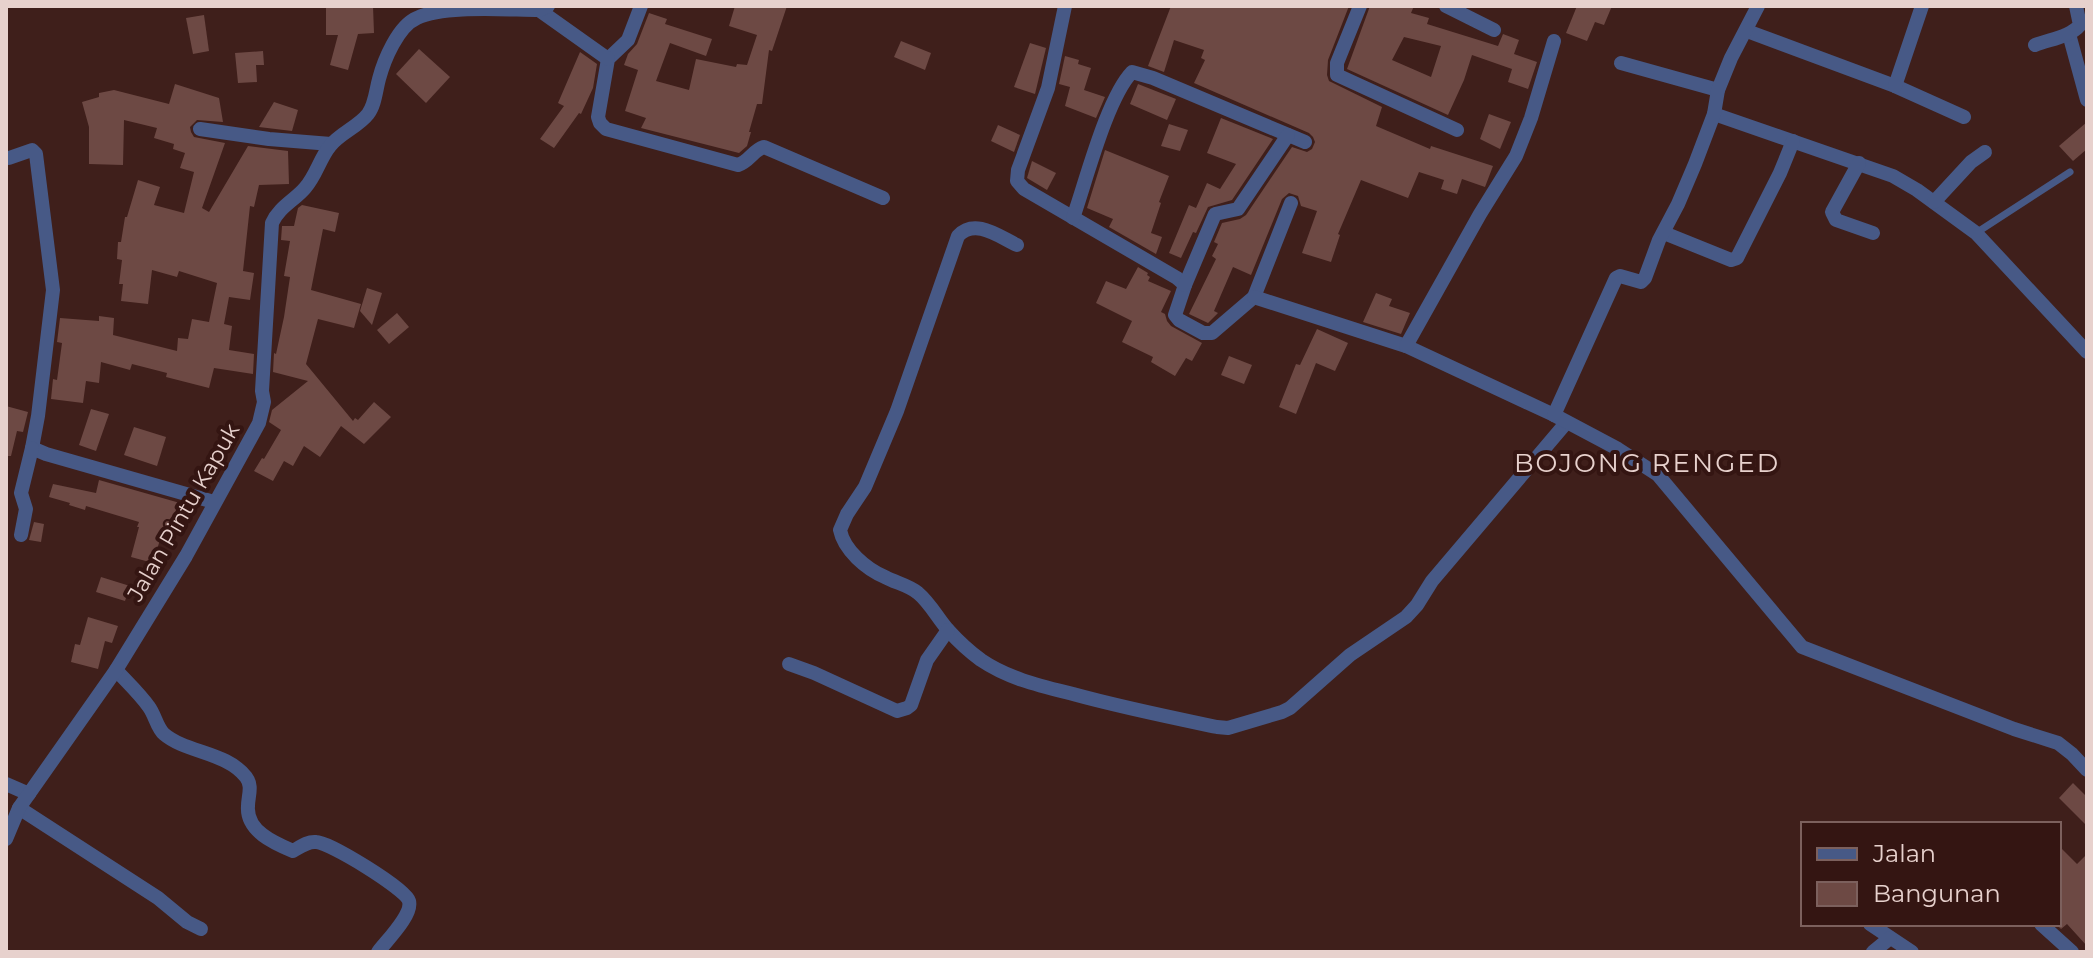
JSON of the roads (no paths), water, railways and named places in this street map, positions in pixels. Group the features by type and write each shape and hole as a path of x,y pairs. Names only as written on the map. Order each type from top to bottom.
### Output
{"street":[{"path":"641,6 628,40 608,59 598,117 606,129 738,165 746,163 756,150 764,147 883,198"},
{"path":"1065,6 1048,88 1018,170 1017,181 1024,189 1185,285"},
{"path":"1360,6 1340,54 1337,75 1457,130"},
{"path":"1446,6 1494,30"},
{"path":"1017,245 977,227 965,228 958,236 897,411 865,487 840,530 843,540 872,569 918,594 948,630 982,660 1009,676 1101,702 1217,727 1228,728 1282,712 1350,655 1406,617 1560,419 1616,278 1619,275 1638,281 1644,279 1695,164 1731,58 1758,6"},
{"path":"1895,86 1922,6"},
{"path":"2035,45 2069,34 2080,25 2076,6"},
{"path":"543,8 608,59"},
{"name":"Jalan Pintu Kapuk","path":"6,839 19,808 116,670 186,556 259,423 264,402 262,391 272,223 277,214 309,184 331,144 369,114 382,66 405,26 416,18 466,9 543,8"},
{"path":"1747,31 1895,86 1964,117"},
{"path":"2069,34 2087,100"},
{"path":"1406,346 1516,156 1554,41"},
{"path":"1621,63 1718,90"},
{"path":"1073,218 1109,112 1132,72 1305,142"},
{"path":"1714,114 1893,176 1934,202 1976,233 2087,352"},
{"path":"200,129 331,144"},
{"path":"1288,135 1238,209 1215,214 1185,285 1175,315 1179,320 1203,333 1212,333 1254,297 1291,203"},
{"path":"1664,233 1731,260 1737,258 1793,141"},
{"path":"9,158 32,150 36,154 53,290 38,416 21,493 26,509 21,535"},
{"path":"1934,202 1971,162 1985,152"},
{"path":"1859,163 1832,212 1836,220 1873,233"},
{"path":"1254,297 1406,346 1618,449 1658,475 1802,647 2058,743 2087,770"},
{"path":"32,448 214,502"},
{"path":"789,664 897,711 903,710 911,705 927,660 948,630"},
{"path":"116,670 150,708 162,733 239,768 249,781 249,819 259,832 293,851 317,841 331,847 399,888 409,898 408,913 378,952"},
{"path":"6,784 29,794"},
{"path":"19,808 201,929"},
{"path":"1873,926 1912,952"},
{"path":"2043,926 2072,952"},
{"path":"1873,952 1890,938"}],"lane":[{"path":"1976,233 2070,172"}],"district":[{"name":"BOJONG RENGED","path":"1647,463"}]}
